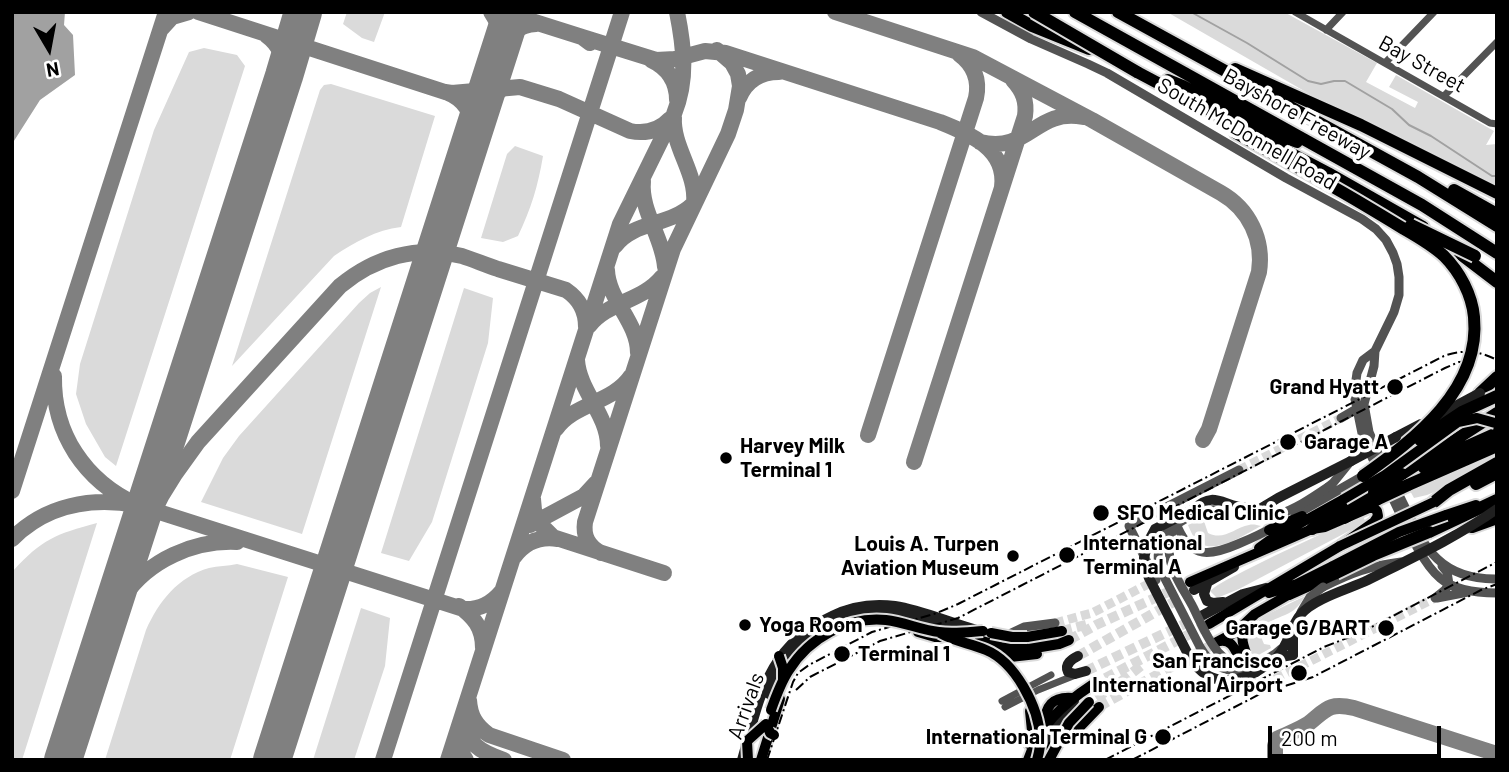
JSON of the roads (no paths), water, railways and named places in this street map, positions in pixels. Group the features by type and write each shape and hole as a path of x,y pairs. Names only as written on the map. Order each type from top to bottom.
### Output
{"highway":[{"path":"1007,12 1032,26 1183,86 1281,136 1336,158"},
{"path":"1034,12 1257,146 1335,188 1475,256 1497,272"},
{"name":"Bayshore Freeway","path":"1075,12 1444,218 1497,253"},
{"name":"Bayshore Freeway","path":"1118,12 1442,191 1497,226"},
{"path":"1173,43 1361,125 1497,193"},
{"path":"1137,72 1328,173 1414,222 1497,282"},
{"path":"1372,152 1445,185 1497,214"},
{"path":"1335,188 1426,243 1444,257 1465,286 1474,320 1470,362 1449,399 1409,442 1363,476"},
{"path":"1480,393 1497,377"},
{"path":"1480,393 1497,386"},
{"path":"1363,476 1462,412 1497,396"},
{"path":"1312,529 1376,496 1496,423"},
{"path":"1405,479 1496,423"},
{"path":"1405,479 1442,469 1497,446"},
{"path":"1434,502 1449,490 1497,463"},
{"path":"1434,502 1497,473"},
{"path":"1344,518 1376,496"},
{"path":"1289,594 1334,569 1429,532 1497,499"},
{"path":"1429,532 1497,509"},
{"path":"1469,528 1497,518"}],"main road":[{"path":"1480,393 1258,510 1249,513 1204,506 1160,525 1153,532 1145,553 1146,572 1190,658 1199,670 1216,679 1242,679 1278,657 1293,655 1293,626 1311,606 1469,528 1497,509"},
{"path":"1421,424 1461,413 1484,416 1496,423"},
{"path":"1269,530 1344,499 1391,470 1453,425 1470,419 1496,423"},
{"path":"1194,509 1201,502 1210,499 1244,508 1278,498"},
{"path":"1253,597 1334,569 1364,548 1410,527 1497,499"},
{"path":"1340,546 1434,502"},
{"path":"1192,586 1250,556 1312,529 1325,527 1369,508 1376,509 1378,514 1374,522 1340,546 1253,597 1206,619"},
{"path":"1192,586 1207,584 1316,510"},
{"path":"1249,620 1242,634 1244,660 1230,642 1217,642 1236,632 1255,614 1314,577"},
{"path":"1207,584 1204,594 1207,601 1223,603 1272,586"},
{"path":"1206,619 1233,599"},
{"path":"742,760 767,679 779,656 814,624 845,610 864,605 897,606 1012,637 1060,632"},
{"name":"Arrivals","path":"748,760 773,683 793,652 807,638 824,627 848,618 870,614 893,616 922,621 970,638 989,649"},
{"path":"893,616 900,627"},
{"path":"760,745 767,736 776,736 769,730 783,680 807,647 825,634 851,623 875,619 889,620 986,650 1002,659 1014,672 1034,710 1043,757"},
{"name":"Arrivals","path":"759,760 775,706 788,678 809,650 832,635 850,627 886,624 936,635 970,638"},
{"path":"936,635 983,631"},
{"path":"936,635 1017,657 1036,654 1050,646 1060,632"},
{"path":"989,649 1012,676"},
{"path":"779,656 783,680"},
{"path":"1075,658 1066,668 1068,672 1084,672"},
{"path":"1043,757 1048,740 1076,696 1092,685"},
{"path":"759,760 766,724 775,706 770,690"},
{"path":"1026,760 1045,726 1044,716 1049,706 1059,699 1076,696"},
{"path":"1043,757 1069,723 1095,702"},
{"path":"1026,760 1032,732 1030,711"},
{"path":"747,741 766,724"},
{"path":"747,741 748,760"}],"street":[{"name":"South McDonnell Road","path":"981,12 1031,39 1094,66 1372,226 1382,236 1397,264 1399,295 1394,312 1375,351 1374,366 1361,407"},
{"path":"1326,30 1343,12"},
{"path":"1385,63 1434,12"},
{"name":"Bay Street","path":"1297,13 1496,124"},
{"path":"1444,96 1497,42"},
{"name":"South McDonnell Road","path":"1361,407 1354,394 1357,373 1363,360 1375,351"},
{"path":"1361,407 1342,417 1348,418 1361,434 1420,552 1434,572 1449,584 1480,592"},
{"path":"1361,407 1361,434"},
{"path":"1361,407 1378,453 1423,541 1447,572 1449,584 1436,598 1462,593 1497,593"},
{"path":"1351,461 1328,487 1280,514 1260,517 1209,509 1192,515 1176,526 1169,544 1171,564 1210,640 1220,655 1235,664 1248,666 1267,659 1276,654 1289,639 1304,605 1316,592 1360,570 1375,565 1403,562"},
{"path":"1156,580 1129,526 1239,470"},
{"path":"1316,510 1363,476"},
{"path":"1172,516 1177,502"},
{"path":"1222,507 1193,515 1174,525 1162,539 1158,562 1206,658 1224,669 1253,673"},
{"path":"1162,509 1172,516 1185,541 1200,553 1223,550 1269,530"},
{"path":"1438,561 1455,572 1478,578 1497,579"},
{"path":"1449,584 1478,578"},
{"path":"989,649 1024,627 1060,632"},
{"path":"1060,671 1065,663 1075,658"},
{"path":"1051,675 1004,704 1084,672"}],"waterway":[{"path":"1191,12 1308,81 1321,84 1345,81 1392,109 1409,125 1431,136 1492,176 1497,176"}],"tunnel":[{"path":"1239,470 1341,418"},
{"path":"1055,623 1092,613 1156,580"},
{"path":"1069,640 1190,582"},
{"path":"1078,656 1193,591"},
{"path":"1275,679 1435,598"},
{"path":"1086,671 1203,615"},
{"path":"1062,631 1089,624"},
{"path":"1092,685 1209,624"},
{"path":"1099,707 1210,646"},
{"path":"1096,698 1142,665"},
{"path":"1244,668 1257,686 1265,687 1275,679"}],"railway":[{"path":"767,760 793,682 798,673 809,665 872,632 958,604 1444,356 1471,352 1497,360"},
{"path":"796,690 810,677 880,641 958,618 1445,368 1459,362 1476,361"},
{"path":"1105,760 1324,647 1360,633 1497,562"},
{"path":"1132,760 1260,694 1313,677 1497,584"}],"place":[{"name":"Grand Hyatt","path":"1395,387"},
{"name":"Garage A","path":"1288,442"},
{"name":"Harvey Milk Terminal 1","path":"726,458"},
{"name":"SFO Medical Clinic","path":"1101,513"},
{"name":"International Terminal A","path":"1067,555"},
{"name":"Louis A. Turpen Aviation Museum","path":"1013,556"},
{"name":"Yoga Room","path":"745,625"},
{"name":"Garage G/BART","path":"1386,628"},
{"name":"Terminal 1","path":"842,654"},
{"name":"San Francisco International Airport","path":"1299,673"},
{"name":"International Terminal G","path":"1163,737"}]}
